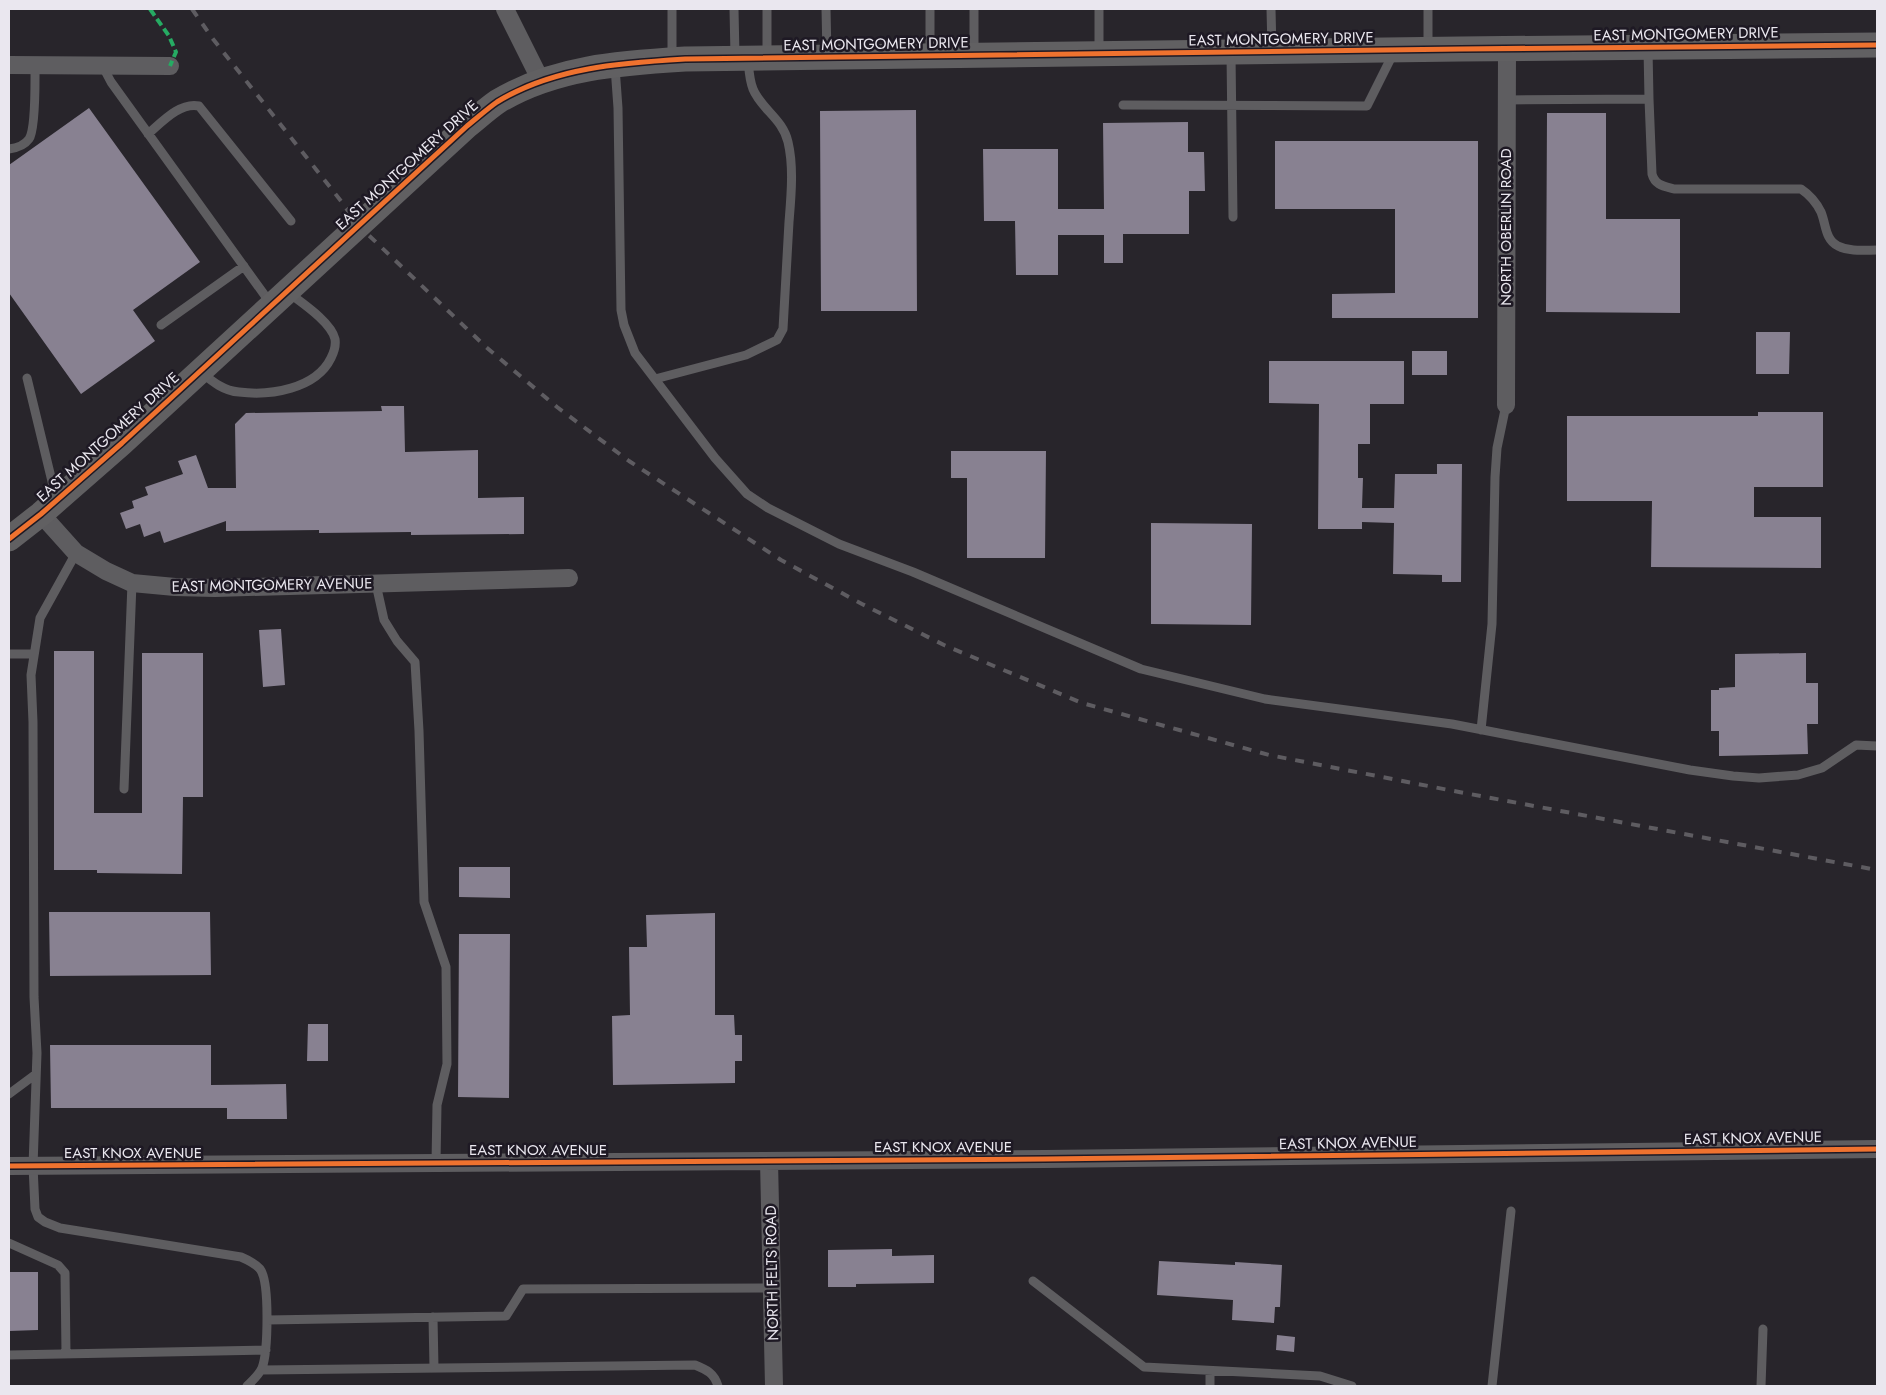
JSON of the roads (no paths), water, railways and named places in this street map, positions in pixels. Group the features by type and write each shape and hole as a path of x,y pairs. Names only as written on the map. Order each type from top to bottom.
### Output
{"main road":[{"name":"EAST MONTGOMERY DRIVE","path":"49,507 467,126 497,102 541,81 581,70 672,60 750,58 1877,45"},
{"path":"9,539 49,507"}],"street":[{"path":"508,15 541,81"},
{"name":"NORTH OBERLIN ROAD","path":"1506,405 1507,48"},
{"path":"9,65 170,66"},
{"name":"EAST MONTGOMERY AVENUE","path":"49,507 76,553 106,571 132,583 215,588 569,578"},
{"name":"EAST KNOX AVENUE","path":"9,1166 1045,1159 1877,1149"},
{"name":"NORTH FELTS ROAD","path":"769,1161 774,1386"}],"lane":[{"path":"672,9 672,60"},
{"path":"655,379 746,355 777,340 783,330 791,199 789,148 785,131 780,122 759,100 753,90 750,81 750,58 734,9"},
{"path":"750,58 767,9"},
{"path":"826,9 827,57"},
{"path":"930,9 930,56"},
{"path":"974,9 974,55"},
{"path":"1099,9 1099,54"},
{"path":"1271,9 1272,51"},
{"path":"1428,9 1428,49"},
{"path":"1648,47 1652,174 1654,181 1660,186 1674,189 1800,189 1809,194 1815,202 1822,214 1830,240 1837,246 1848,249 1877,250"},
{"path":"1123,106 1367,106 1394,50"},
{"path":"1231,52 1233,216"},
{"path":"9,150 22,146 30,138 33,125 35,65"},
{"path":"102,65 111,82 244,266 279,298 322,320 334,339 334,352 327,365 313,377 297,386 258,393 238,392 227,390 199,372"},
{"path":"615,65 618,108 620,310 624,325 636,353 715,458 747,494 768,508 838,544 922,576 1141,668 1266,699 1452,724 1690,770 1732,776 1760,778 1798,775 1822,768 1856,745 1877,746"},
{"path":"1506,100 1649,99"},
{"path":"148,134 182,108 188,105 199,106 291,221"},
{"path":"161,325 244,266"},
{"path":"27,378 49,507"},
{"path":"1481,730 1492,624 1497,448 1506,405"},
{"path":"76,553 40,618 31,675 33,722 34,996 37,1053 33,1166 35,1209 38,1217 60,1228 241,1257 254,1263 261,1270 265,1282 266,1350 261,1370 247,1386"},
{"path":"124,788 132,583"},
{"path":"376,584 384,620 397,641 415,662 424,902 446,967 447,1064 437,1105 436,1164"},
{"path":"9,654 34,654"},
{"path":"9,1094 36,1074"},
{"path":"1492,1386 1511,1211"},
{"path":"9,1243 58,1265 65,1273 66,1354"},
{"path":"1032,1281 1144,1367 1320,1376 1352,1386"},
{"path":"267,1320 506,1316 523,1289 772,1288"},
{"path":"433,1317 434,1368"},
{"path":"1761,1386 1763,1330"},
{"path":"9,1355 266,1350"},
{"path":"261,1370 694,1365 707,1370 714,1376 718,1386"},
{"path":"1210,1371 1210,1386"}],"railway":[{"path":"192,9 213,39 358,225 486,347 557,407 629,461 781,560 862,604 944,645 1082,703 1269,755 1877,870"}]}
